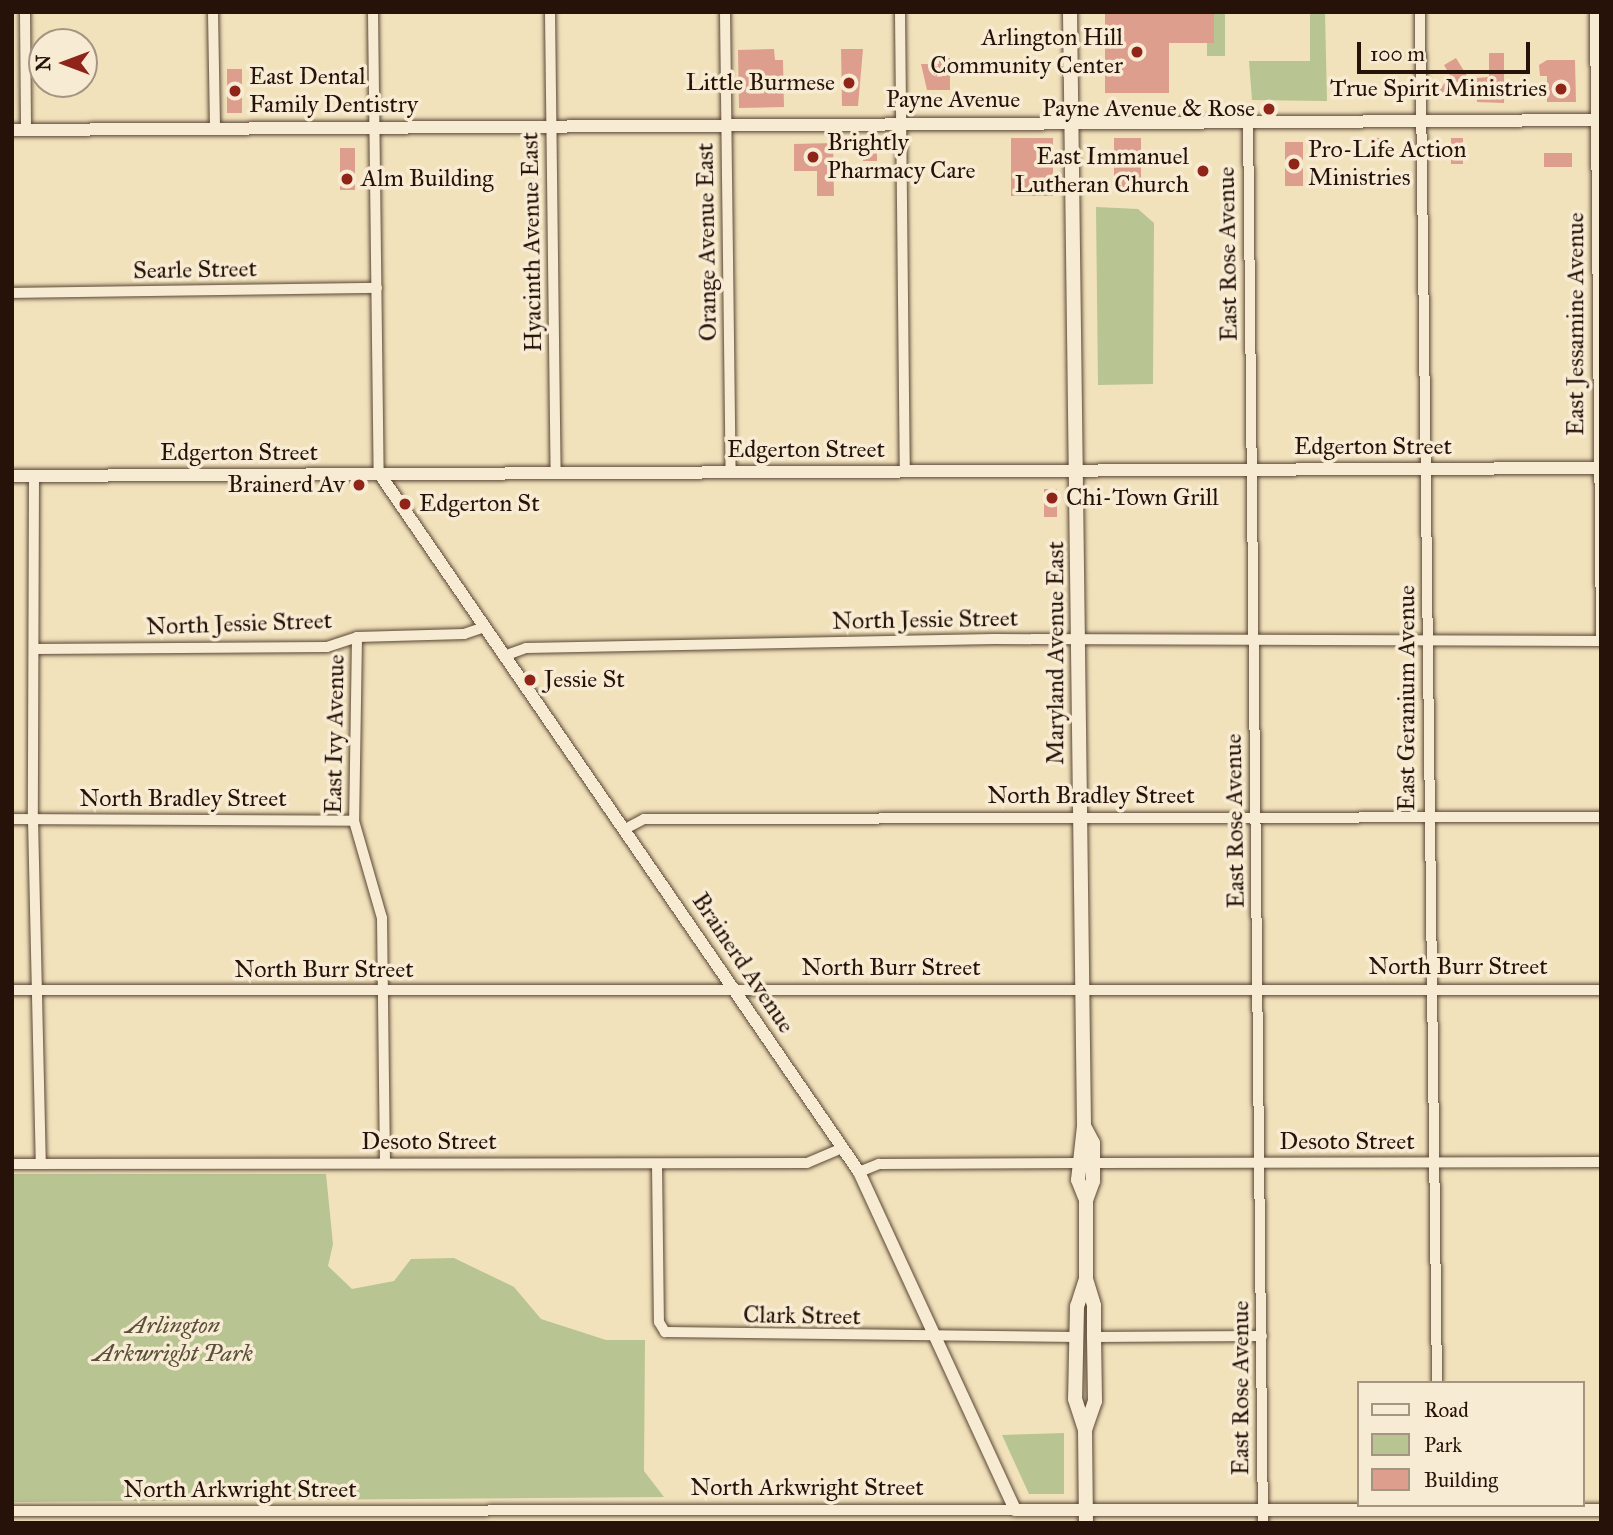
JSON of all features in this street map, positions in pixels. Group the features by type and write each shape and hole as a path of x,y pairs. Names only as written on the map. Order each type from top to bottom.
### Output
{"main road":[{"name":"Maryland Avenue East","path":"1069,12 1084,1126 1078,1163 1086,1200"},
{"name":"Maryland Avenue East","path":"1084,1126 1093,1143 1093,1163 1086,1200 1086,1279 1094,1306 1095,1401 1085,1430"},
{"name":"Maryland Avenue East","path":"1086,1279 1077,1306 1075,1399 1085,1430 1086,1516"}],"street":[{"path":"25,12 26,130"},
{"path":"213,12 215,127"},
{"path":"373,12 379,473"},
{"name":"Hyacinth Avenue East","path":"550,12 556,472"},
{"name":"Orange Avenue East","path":"725,12 731,471"},
{"path":"900,12 905,470"},
{"name":"East Geranium Avenue","path":"1420,12 1437,1381"},
{"name":"East Jessamine Avenue","path":"1595,12 1601,635"},
{"name":"Payne Avenue","path":"12,130 1248,118 1598,120"},
{"name":"East Rose Avenue","path":"1248,118 1263,1517"},
{"name":"Searle Street","path":"12,293 377,288"},
{"name":"Edgerton Street","path":"12,476 1600,468"},
{"name":"Brainerd Avenue","path":"379,473 736,989 859,1172 939,1338 1015,1510"},
{"path":"34,476 33,819 41,1164"},
{"name":"North Jessie Street","path":"34,649 327,647 357,637 464,634 484,627"},
{"name":"East Ivy Avenue","path":"357,637 354,821 382,918 384,1163"},
{"name":"North Jessie Street","path":"504,656 526,648 1079,639 1254,642 1601,640"},
{"name":"North Bradley Street","path":"625,828 644,819 1429,815 1601,817"},
{"name":"North Bradley Street","path":"12,819 354,821"},
{"name":"North Burr Street","path":"12,990 382,992 1430,986 1601,990"},
{"name":"Desoto Street","path":"12,1164 807,1163 843,1148"},
{"name":"Desoto Street","path":"1093,1163 1601,1162"},
{"path":"859,1172 879,1164 1078,1163"},
{"name":"Clark Street","path":"657,1164 659,1322 665,1332 939,1338 1077,1337"},
{"path":"1094,1337 1262,1336"},
{"path":"912,1523 913,1509"},
{"name":"North Arkwright Street","path":"12,1511 913,1509 1015,1510 1086,1516 1263,1517 1601,1510"}],"green space":[{"path":"1310,12 1325,12 1327,101 1252,100 1249,61 1310,61"},
{"path":"1214,13 1225,13 1225,56 1207,56 1207,43 1214,43"},
{"path":"1096,207 1138,209 1154,223 1153,384 1098,385"},
{"name":"Arlington Arkwright Park","path":"12,1174 326,1174 333,1244 328,1266 352,1289 394,1281 411,1259 454,1258 514,1287 541,1319 606,1340 645,1340 644,1471 664,1497 12,1502"},
{"path":"1064,1433 1064,1494 1029,1494 1002,1435"}],"building":[{"name":"Arlington Hill Community Center","path":"1105,12 1214,12 1214,43 1169,43 1169,93 1105,93"},
{"path":"774,49 775,60 783,60 784,107 739,108 738,50"},
{"name":"Little Burmese","path":"841,49 863,49 858,106 842,106"},
{"path":"1489,53 1504,53 1504,103 1477,102 1477,78 1489,77"},
{"path":"939,58 950,58 950,90 927,90 921,64 939,64"},
{"path":"1456,58 1469,79 1449,99 1439,89 1451,77 1444,65"},
{"name":"True Spirit Ministries","path":"1547,60 1575,60 1576,102 1547,102 1547,76 1540,76 1539,65"},
{"name":"East Dental Family Dentistry","path":"227,69 242,69 242,113 227,113"},
{"path":"1011,138 1053,138 1053,196 1011,196"},
{"path":"1114,138 1141,138 1141,187 1114,187"},
{"path":"1371,138 1384,138 1384,159 1371,159"},
{"path":"1451,138 1463,138 1463,164 1451,164"},
{"path":"863,142 877,142 877,161 863,161"},
{"name":"Pro-Life Action Ministries","path":"1285,142 1303,142 1303,186 1285,186"},
{"name":"Brightly Pharmacy Care","path":"833,143 834,196 817,196 817,171 794,171 794,144"},
{"name":"Alm Building","path":"340,148 355,148 355,190 340,190"},
{"path":"1544,153 1572,153 1572,167 1544,167"},
{"path":"1044,489 1057,489 1057,517 1044,517"}],"place":[{"name":"Arlington Hill Community Center","path":"1137,52"},
{"name":"Little Burmese","path":"849,83"},
{"name":"True Spirit Ministries","path":"1561,89"},
{"name":"East Dental Family Dentistry","path":"235,91"},
{"name":"Payne Avenue & Rose","path":"1269,109"},
{"name":"Brightly Pharmacy Care","path":"813,157"},
{"name":"Pro-Life Action Ministries","path":"1294,164"},
{"name":"East Immanuel Lutheran Church","path":"1203,171"},
{"name":"Alm Building","path":"347,179"},
{"name":"Brainerd Av","path":"359,485"},
{"name":"Chi-Town Grill","path":"1052,498"},
{"name":"Edgerton St","path":"405,504"},
{"name":"Jessie St","path":"530,680"}]}
